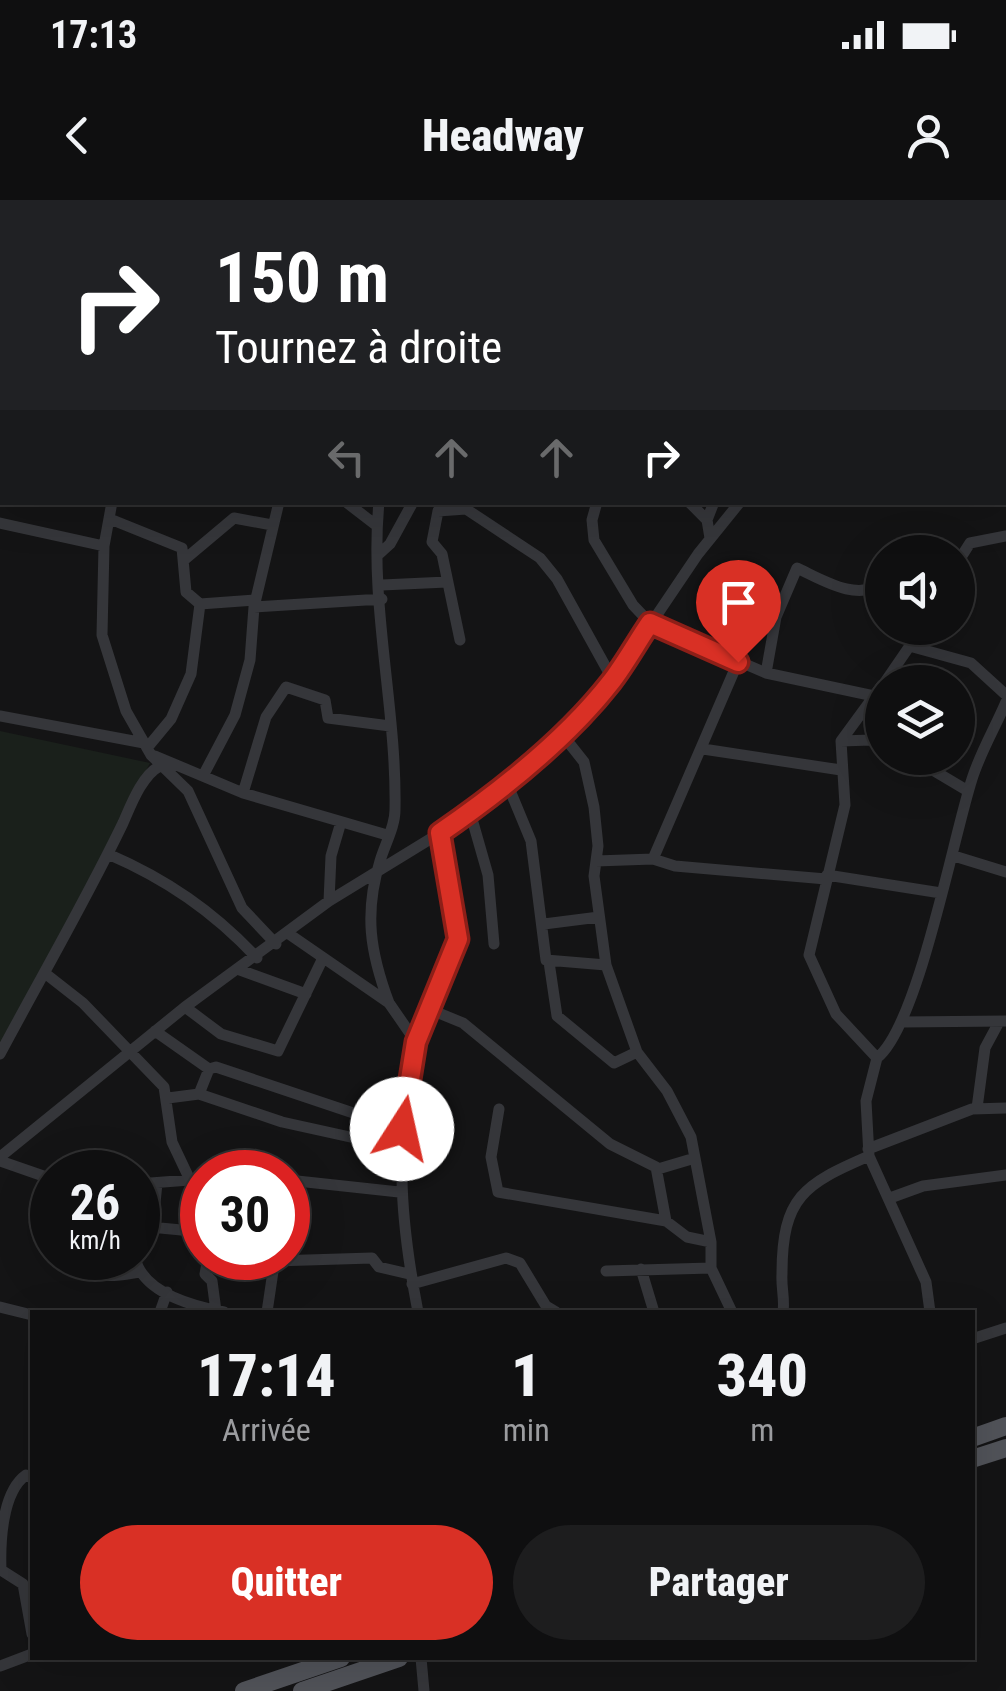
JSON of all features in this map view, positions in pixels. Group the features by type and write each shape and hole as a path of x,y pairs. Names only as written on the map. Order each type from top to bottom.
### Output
{"main road":[{"path":"975,1437 1006,1426"},
{"path":"975,1458 1006,1448"},
{"path":"244,1691 335,1660"},
{"path":"302,1691 394,1660"}],"street":[{"path":"112,505 104,546 102,635 126,711 151,753 188,791 228,886 276,944"},
{"path":"204,774 228,720 235,716 250,660 254,604 277,505"},
{"path":"350,505 377,526"},
{"path":"380,505 377,526 383,676 395,815 368,907 369,942 389,1002 416,1042"},
{"path":"379,554 390,544 411,505"},
{"path":"596,505 592,520 594,540 633,604 650,623 766,673 865,686"},
{"path":"692,505 707,520"},
{"path":"710,538 707,520 713,505"},
{"path":"0,1159 185,1007 257,958 329,901 440,833 507,783 613,680 710,538 738,505"},
{"path":"460,640 442,554 432,545 440,509 462,507 540,558 557,579 613,680"},
{"path":"184,560 234,518 272,524"},
{"path":"110,519 176,543 184,560 186,592 200,604 254,604 447,582"},
{"path":"0,523 104,546"},
{"path":"975,542 1006,536"},
{"path":"766,673 776,617 797,568 865,591"},
{"path":"0,1054 46,974 149,774 151,753 191,674 200,604"},
{"path":"898,665 912,647 963,658 1006,699 968,791 954,856 902,1022 894,1043 876,1058 866,1101 869,1152 926,1282 930,1310"},
{"path":"653,859 738,662"},
{"path":"243,793 266,718 286,687 325,700 328,718 390,726"},
{"path":"865,709 841,741 845,805 809,954 814,972 852,1036 876,1058"},
{"path":"0,716 151,753 243,793 387,836"},
{"path":"560,733 584,762 596,823 598,917 606,965 637,1052 686,1124 711,1242 711,1268 731,1310"},
{"path":"841,741 865,740"},
{"path":"702,749 842,770"},
{"path":"941,775 968,791"},
{"path":"507,783 526,822 556,1016 614,1062 637,1052"},
{"path":"470,812 488,875 494,944"},
{"path":"329,901 331,856 341,822"},
{"path":"418,1310 399,1192 400,1148 416,1042 458,939 440,833"},
{"path":"108,854 157,875 192,898 257,958"},
{"path":"954,856 1006,872"},
{"path":"596,861 653,859 675,866 826,877 942,893"},
{"path":"544,924 598,917"},
{"path":"289,934 389,1002"},
{"path":"185,1007 221,1034 278,1051 323,958"},
{"path":"549,962 606,965"},
{"path":"240,970 306,994"},
{"path":"46,974 83,1003 151,1071 168,1098 172,1142 180,1155"},
{"path":"429,1009 463,1022 588,1128 658,1169 695,1158"},
{"path":"902,1022 1002,1021"},
{"path":"977,1108 985,1048 1002,1021"},
{"path":"155,1030 209,1069"},
{"path":"209,1069 216,1067 402,1129"},
{"path":"199,1094 209,1069"},
{"path":"168,1098 199,1094 282,1122 400,1148"},
{"path":"783,1310 785,1232 795,1202 816,1179 869,1152 977,1108 1006,1108"},
{"path":"499,1109 491,1156 498,1192 666,1221 686,1237 711,1242"},
{"path":"0,1159 30,1171"},
{"path":"658,1169 666,1221"},
{"path":"890,1198 923,1186 1006,1175"},
{"path":"310,1182 399,1192"},
{"path":"310,1259 372,1258 379,1267 410,1279 506,1258 515,1260 553,1310"},
{"path":"606,1270 711,1268"},
{"path":"641,1269 653,1310"},
{"path":"150,1280 167,1292 215,1310"},
{"path":"211,1280 219,1310"},
{"path":"267,1310 272,1280"},
{"path":"161,1310 167,1292"},
{"path":"0,1307 30,1314"},
{"path":"975,1338 1006,1328"},
{"path":"30,1477 20,1479 4,1520 0,1564 1,1570 23,1584 30,1623"},
{"path":"0,1666 30,1655"},
{"path":"421,1660 424,1691"}],"shaded area":[{"path":"0,731 150,763 0,1049"}],"route":[{"path":"402,1129 416,1042 458,939 440,833 500,790 586,710 613,680 650,623 738,662"}]}
